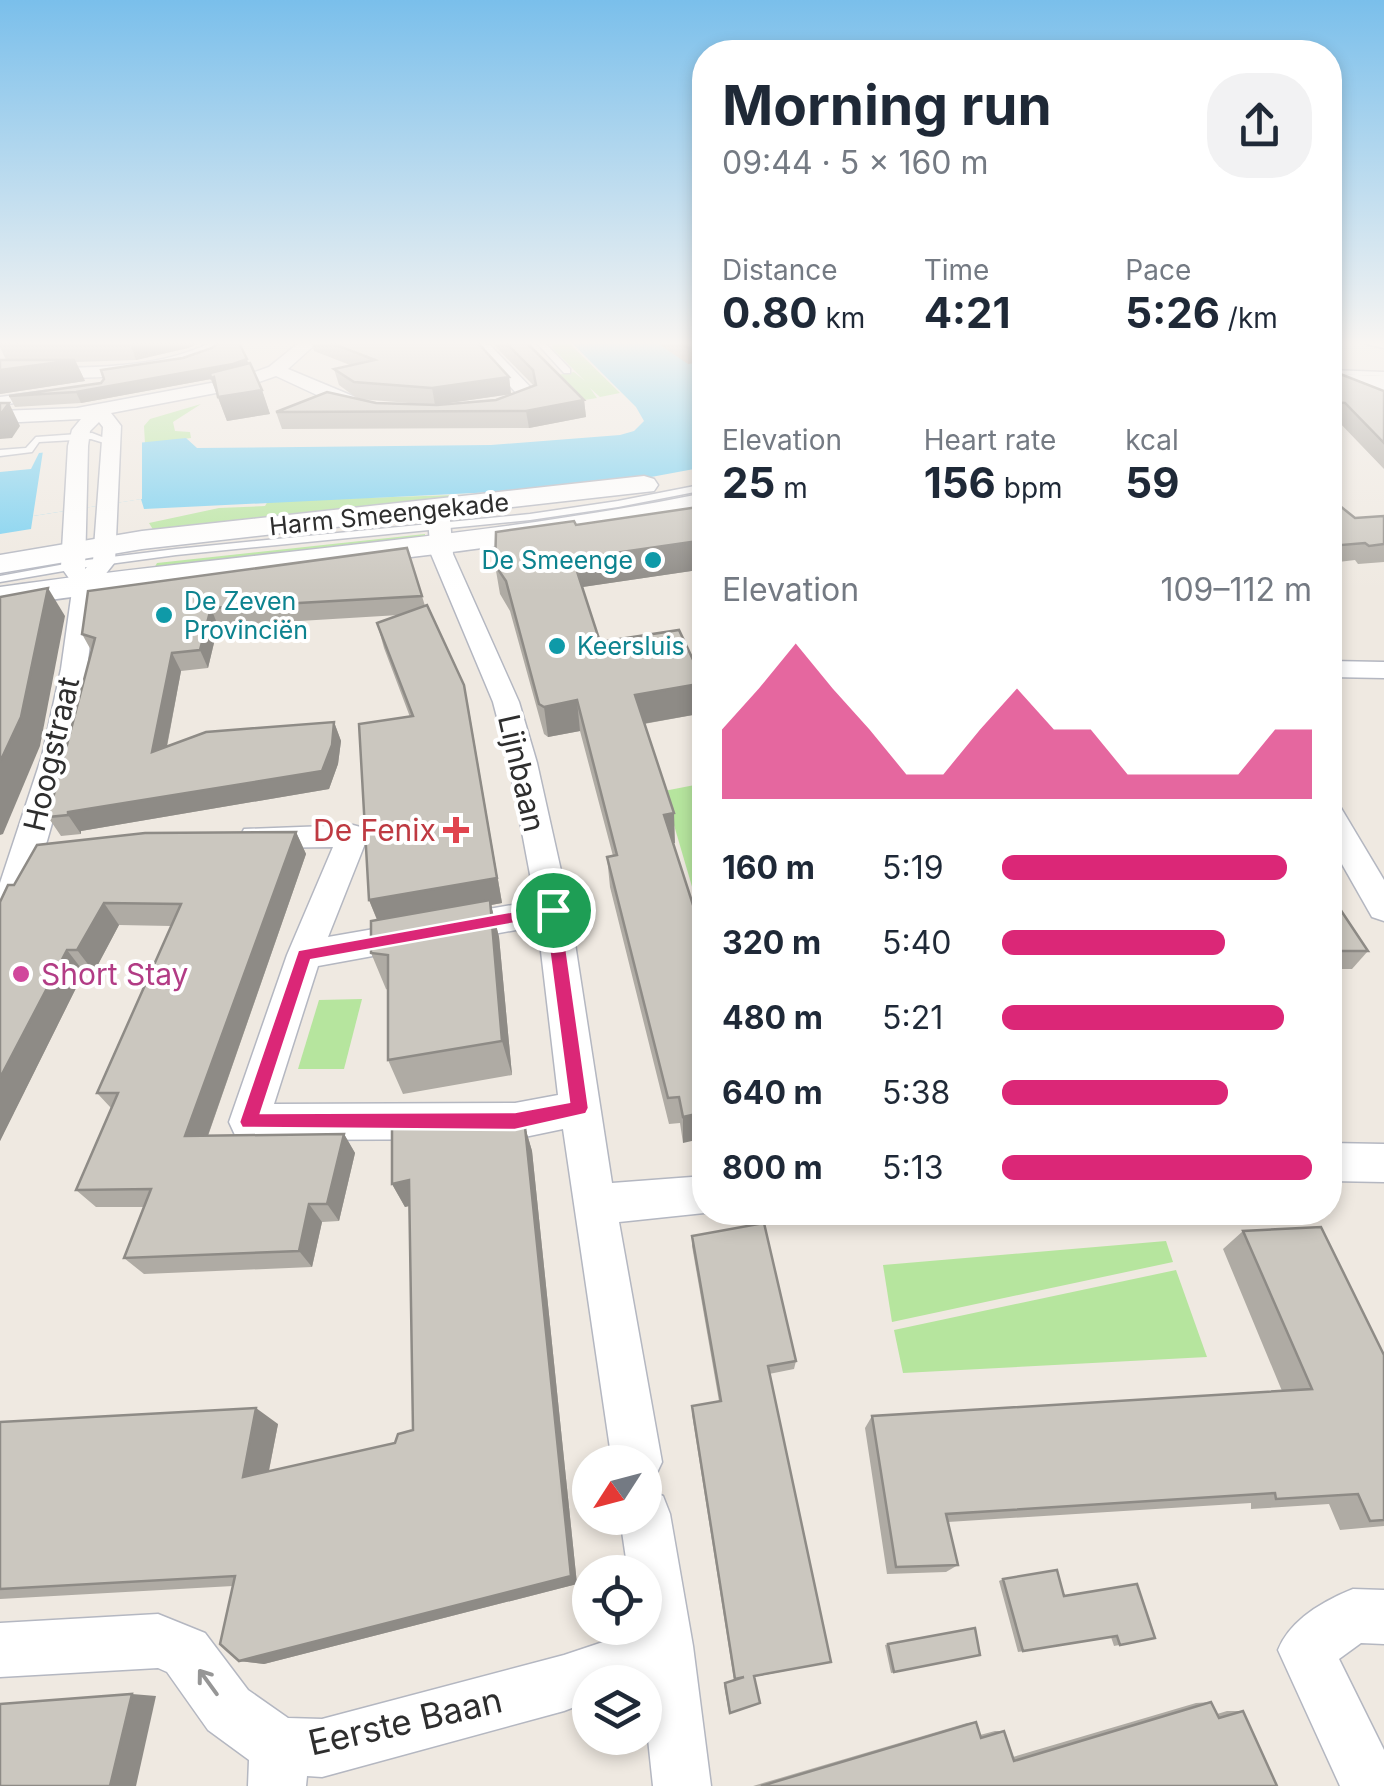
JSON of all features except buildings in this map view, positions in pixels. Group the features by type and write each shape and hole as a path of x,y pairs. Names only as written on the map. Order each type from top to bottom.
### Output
{"main road":[{"name":"Harm Smeengekade","path":"88,562 440,525 692,474"},
{"name":"Harm Smeengekade","path":"88,562 440,525 608,522 692,505"},
{"path":"0,564 88,562"},
{"path":"0,598 88,562"}],"street":[{"path":"85,424 79,441 75,510 88,562"},
{"path":"88,562 106,506 111,424"},
{"name":"Lijnbaan","path":"440,525 442,554 506,702 523,763 553,910 579,1108 634,1445"},
{"name":"Hoogstraat","path":"0,920 27,855 60,737 88,562"},
{"path":"1342,669 1384,670"},
{"path":"216,838 354,836 304,955 248,1122 515,1121 579,1108"},
{"path":"1342,836 1384,908"},
{"path":"27,855 62,851"},
{"path":"304,955 553,910"},
{"path":"1342,1162 1384,1163"},
{"path":"595,1204 692,1197"},
{"path":"648,1535 682,1786"},
{"path":"1371,1786 1305,1650 1354,1616 1384,1616"},
{"name":"Eerste Baan","path":"0,1650 158,1641 186,1652 228,1710 278,1766 322,1748 564,1683 666,1646"}],"lane":[{"path":"0,453 29,450 36,440 111,442"},
{"name":"Harm Smeengekade","path":"440,525 617,504 692,490"},
{"path":"0,579 88,562"}],"green space":[{"path":"174,424 175,431 190,432 191,438 145,444 144,426"},
{"path":"516,493 157,536 149,523 219,508 265,506 268,501"},
{"path":"425,534 425,539 153,570 157,563"},
{"path":"692,786 692,887 664,791"},
{"path":"362,999 344,1069 298,1069 319,1000"},
{"path":"1166,1241 1173,1262 892,1322 883,1265"},
{"path":"1176,1270 1207,1357 903,1373 894,1330"}],"water":[{"path":"641,424 692,424 692,469 597,487 144,509 141,499 33,516 31,529 0,534 0,472 31,469 39,453 186,438 197,448 491,445 634,431"}],"pier":[{"path":"142,439 142,499 33,516 43,451"}],"place":[{"name":"De Smeenge","path":"653,560"},
{"name":"De Zeven Provinciën","path":"164,615"},
{"name":"Keersluis","path":"557,646"},
{"name":"De Fenix","path":"456,830"},
{"name":"Short Stay","path":"21,974"}],"route":[{"path":"553,910 579,1108 515,1121 248,1122 304,955 553,910"}]}
